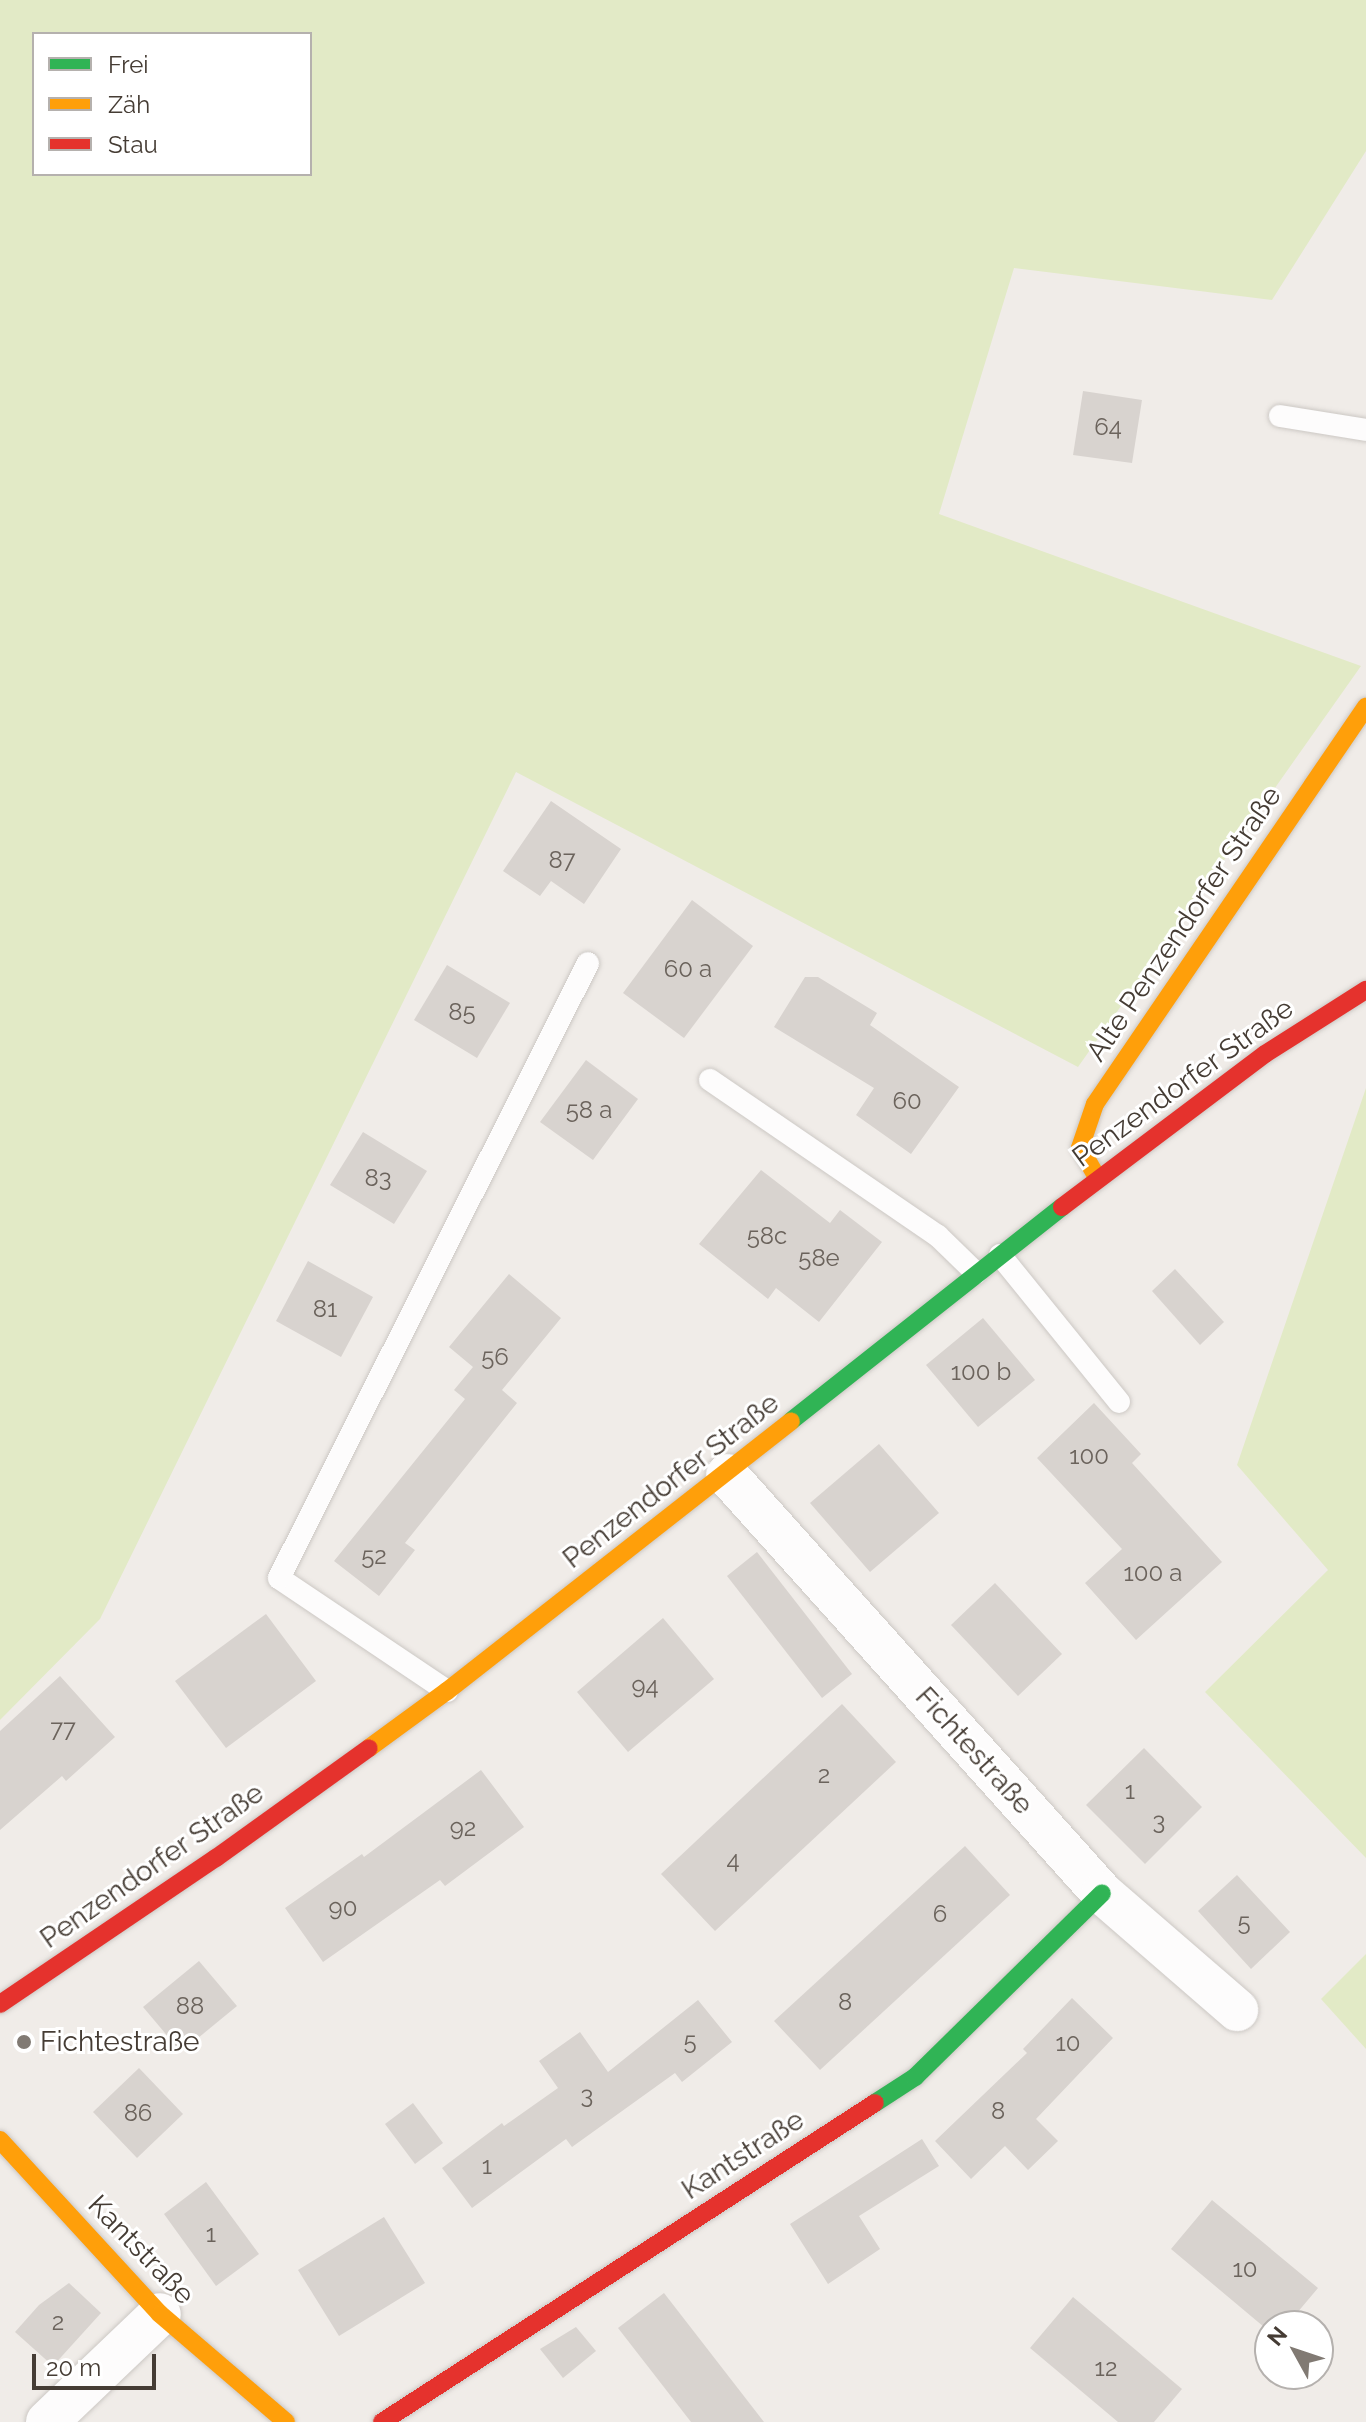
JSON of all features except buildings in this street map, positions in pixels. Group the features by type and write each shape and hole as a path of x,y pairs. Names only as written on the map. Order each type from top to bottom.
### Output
{"street":[{"name":"Alte Penzendorfer Straße","path":"1098,1179 1080,1148 1095,1104 1366,707"},
{"name":"Penzendorfer Straße","path":"0,2004 216,1858 447,1691 727,1475 976,1273 1098,1179 1265,1054 1366,990"},
{"name":"Fichtestraße","path":"727,1475 1102,1893 1237,2010"},
{"name":"Kantstraße","path":"382,2422 915,2077 1102,1893"},
{"name":"Kantstraße","path":"0,2140 160,2314 286,2422"},
{"path":"47,2422 160,2314"}],"lane":[{"path":"1280,416 1366,430"},
{"path":"447,1691 279,1578 588,963"},
{"path":"710,1080 938,1236 976,1273"},
{"path":"1000,1255 1119,1402"}],"green space":[{"path":"0,0 1366,0 1366,151 1272,300 1014,268 939,514 1361,666 1078,1067 516,772 100,1619 0,1720"},
{"path":"1366,1088 1366,1858 1205,1692 1328,1570 1237,1465"},
{"path":"1366,1954 1366,2049 1321,1999"}],"traffic: fast":[{"path":"791,1421 1062,1207"},
{"path":"875,2103 915,2077 1102,1893"}],"traffic: slow":[{"path":"1098,1179 1080,1148 1095,1104 1366,707"},
{"path":"369,1748 447,1691 791,1421"},
{"path":"0,2140 160,2314 286,2422"}],"traffic: jam":[{"path":"1062,1207 1265,1054 1366,990"},
{"path":"0,2004 216,1858 369,1748"},
{"path":"382,2422 875,2103"}],"place":[{"name":"Fichtestraße","path":"24,2042"}]}
